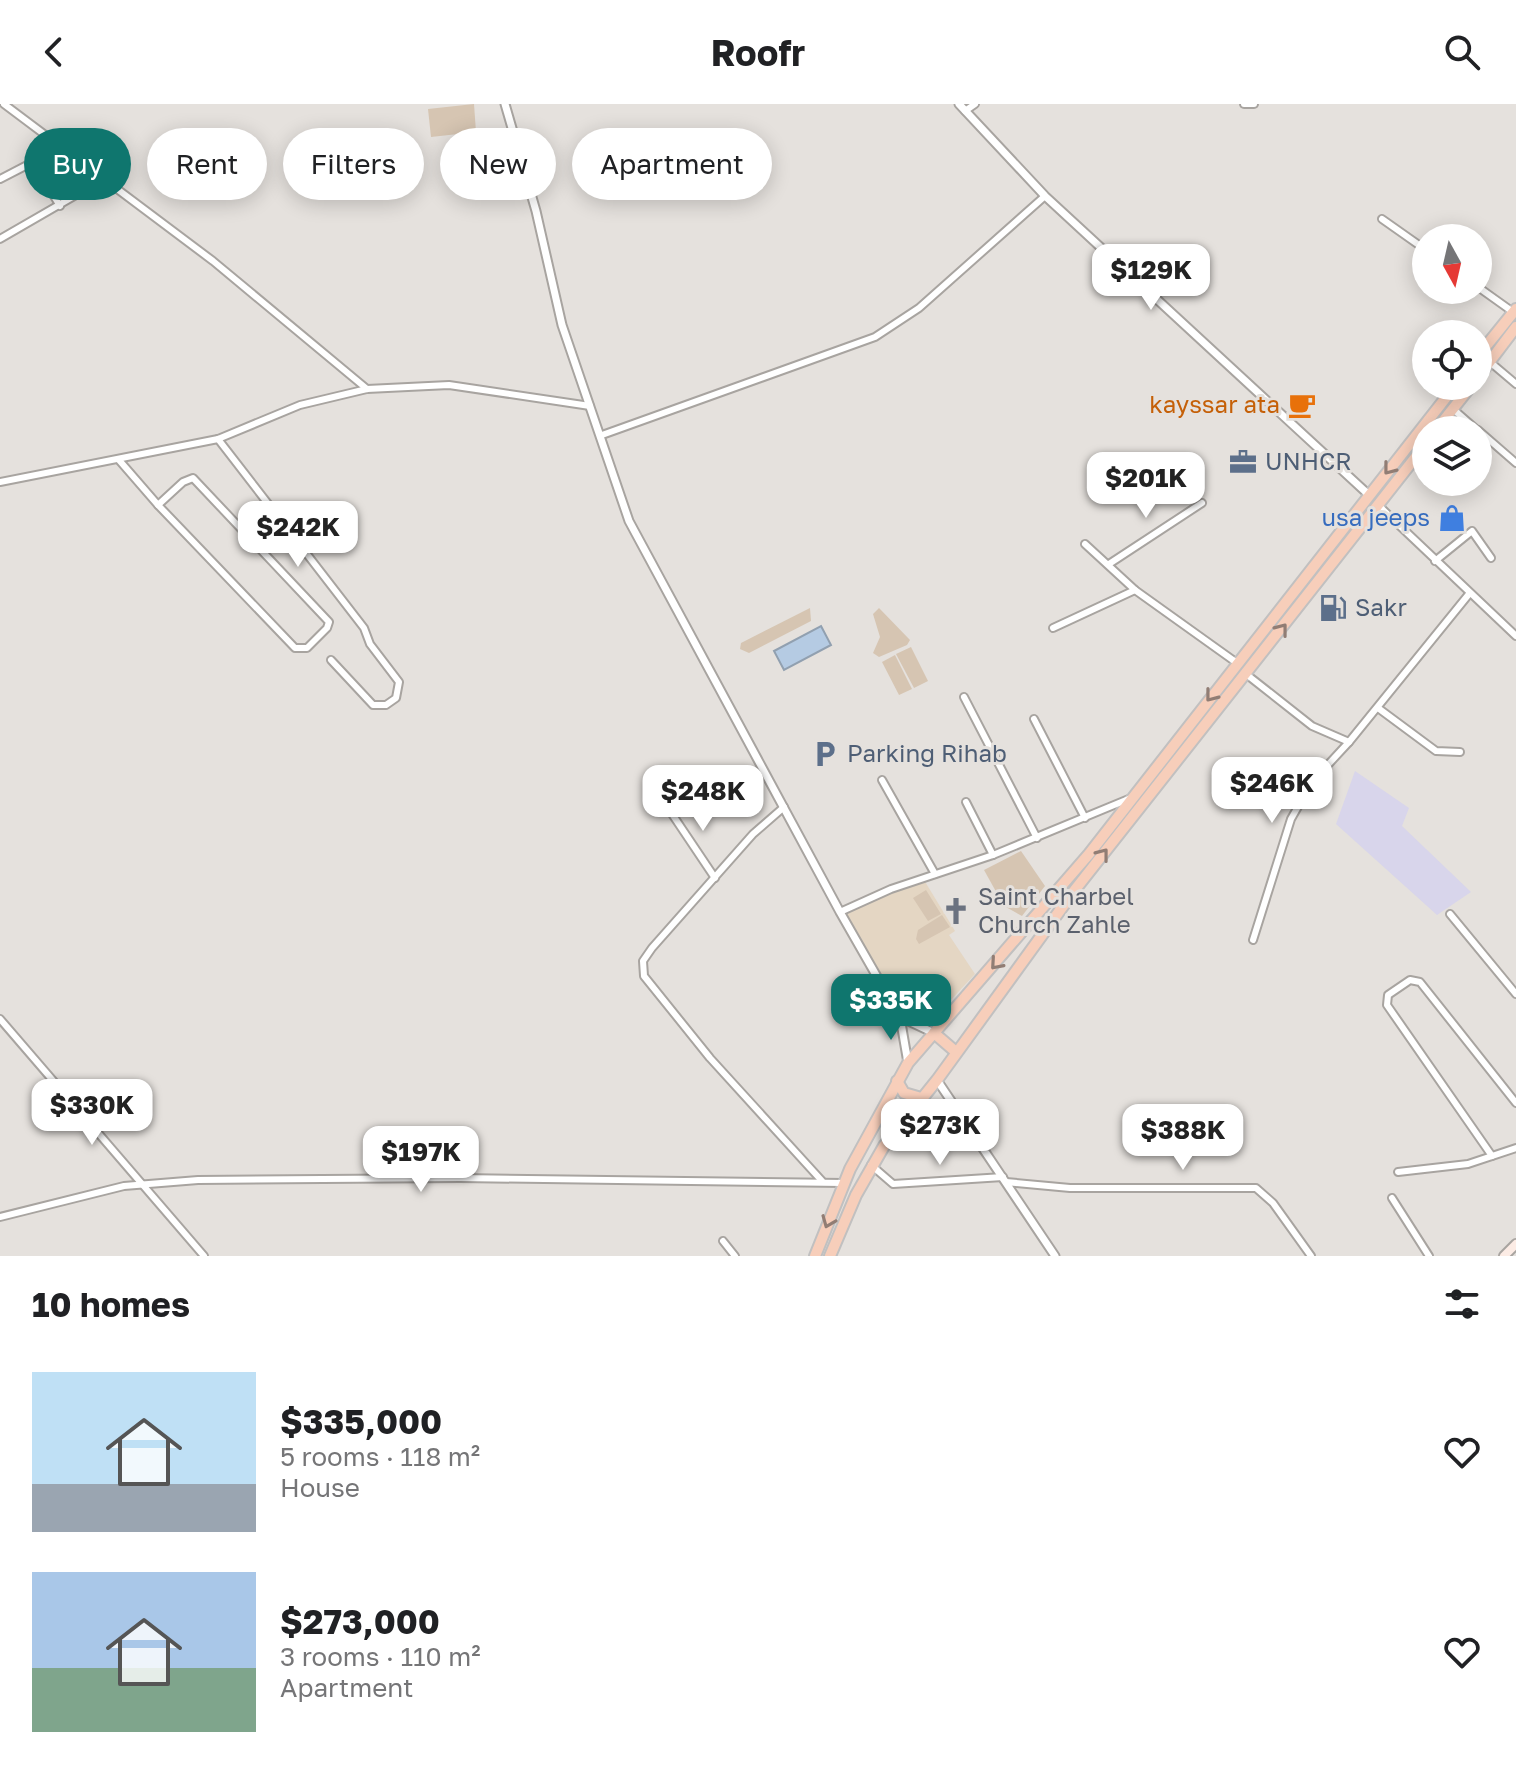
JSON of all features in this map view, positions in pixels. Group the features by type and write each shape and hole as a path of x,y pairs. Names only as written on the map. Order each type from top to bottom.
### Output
{"highway":[{"path":"1492,339 1515,310"},
{"path":"1492,359 1516,327"},
{"path":"815,1256 844,1183 908,1063 1069,878 1444,400"},
{"path":"1447,416 1460,400"},
{"path":"830,1256 871,1165 937,1080 1074,891 1412,462"},
{"path":"934,1033 956,1052"},
{"path":"897,1081 904,1093 921,1098"}],"main road":[{"path":"1504,1256 1516,1244"}],"street":[{"path":"4,104 35,128"},
{"path":"505,104 536,211 562,325 629,521 900,1017 908,1063"},
{"path":"959,104 1045,196 1369,495"},
{"path":"965,111 975,104"},
{"path":"1244,104 1254,104"},
{"path":"0,179 33,162 60,206"},
{"path":"602,435 875,337 919,308 1045,196"},
{"path":"0,239 70,200"},
{"path":"129,200 213,261 367,389"},
{"path":"1382,219 1412,240"},
{"path":"1492,296 1515,310"},
{"path":"1492,364 1516,384"},
{"path":"0,482 218,439 300,405 367,389 449,385 590,406"},
{"path":"1453,409 1461,416"},
{"path":"218,439 364,628 370,644 399,682 400,690 386,705 373,705 331,660"},
{"path":"1492,442 1516,463"},
{"path":"119,460 158,505 295,648 307,648 327,628 329,622 199,482 188,479 158,505"},
{"path":"1109,564 1202,503"},
{"path":"1379,506 1516,636"},
{"path":"1435,561 1472,531 1491,558"},
{"path":"1085,544 1135,590 1237,663"},
{"path":"1053,628 1135,590"},
{"path":"1253,940 1291,819 1312,782 1378,708 1469,594"},
{"path":"1246,674 1312,726 1349,742"},
{"path":"964,697 1037,838"},
{"path":"1378,708 1436,751 1460,752"},
{"path":"1034,719 1085,818"},
{"path":"882,780 935,874"},
{"path":"840,912 891,889 1037,838 1131,798"},
{"path":"966,802 993,855"},
{"path":"666,805 715,878"},
{"path":"784,807 753,834 643,961 644,976 710,1058 822,1181"},
{"path":"1450,914 1516,994"},
{"path":"1492,1156 1423,1061 1387,1005 1388,995 1410,980 1420,982 1516,1103"},
{"path":"900,1017 934,1033"},
{"path":"0,1019 204,1256"},
{"path":"937,1080 1055,1256"},
{"path":"1398,1172 1468,1164 1516,1148"},
{"path":"871,1165 893,1184 1005,1180 1070,1188 1256,1188 1273,1203 1311,1256"},
{"path":"0,1217 96,1191 198,1180 460,1178 844,1183"},
{"path":"1392,1198 1429,1256"},
{"path":"723,1241 735,1256"}],"shaded area":[{"path":"474,104 476,128 440,128 440,136 431,137 428,109"},
{"path":"810,608 811,621 749,653 740,649 741,643"},
{"path":"879,608 910,640 907,645 879,657 873,653 880,637 873,614"},
{"path":"911,647 928,681 914,688 896,654"},
{"path":"895,655 912,689 899,695 882,662"},
{"path":"1355,771 1409,808 1402,826 1471,892 1437,915 1336,824"},
{"path":"1021,851 1045,886 1022,916 1004,906 984,870"},
{"path":"924,880 955,931 949,935 975,974 934,1018 924,1022 904,1014 847,914 889,892"},
{"path":"926,890 941,914 928,921 913,898"},
{"path":"942,915 950,927 919,944 916,939 918,930"}],"water":[{"path":"821,626 831,645 784,670 774,651"}],"place":[{"name":"kayssar ata","path":"1302,405"},
{"name":"UNHCR","path":"1243,462"},
{"name":"usa jeeps","path":"1452,518"},
{"name":"Sakr","path":"1333,608"},
{"name":"Parking Rihab","path":"825,754"},
{"name":"Saint Charbel Church Zahle","path":"956,911"}]}
